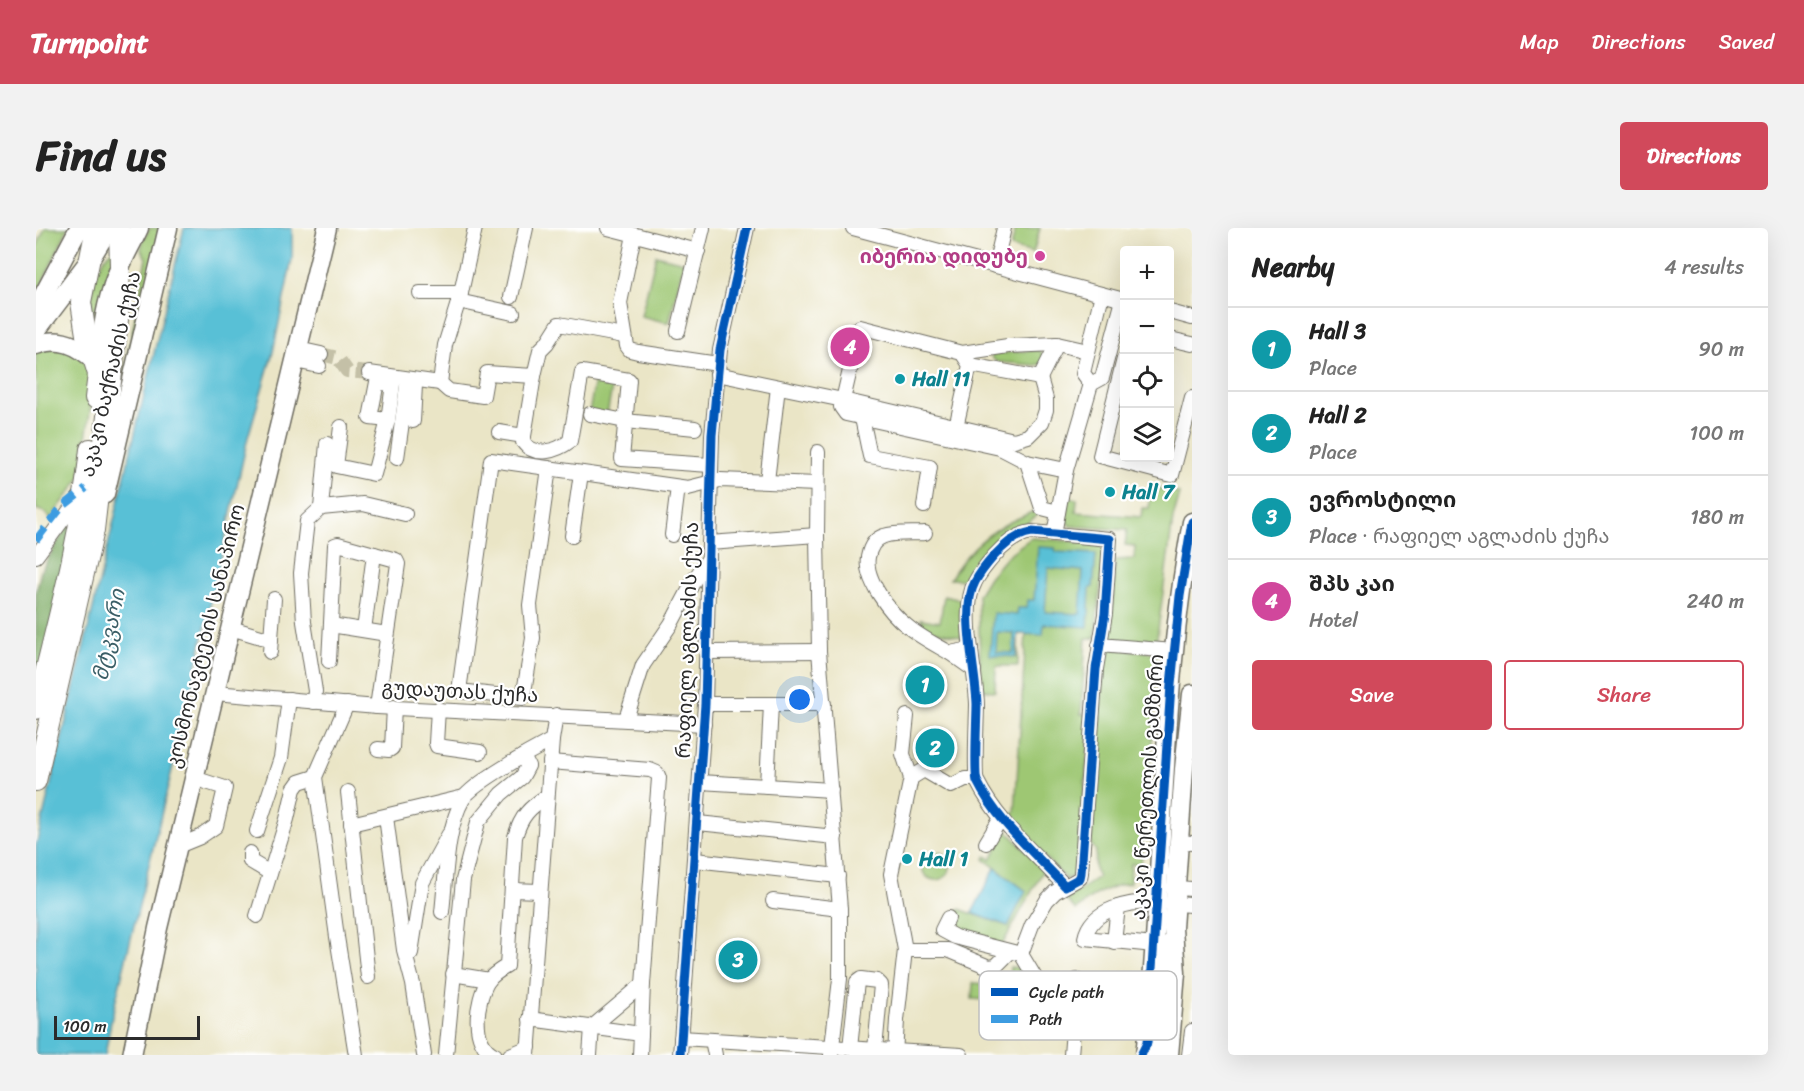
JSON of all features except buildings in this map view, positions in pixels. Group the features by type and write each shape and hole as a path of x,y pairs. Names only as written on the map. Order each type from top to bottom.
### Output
{"highway":[{"path":"36,709 86,488 97,368 81,314 83,286 96,228"},
{"path":"36,781 94,530 118,320 120,266 118,228"}],"main road":[{"path":"36,309 79,228"},
{"path":"36,331 89,261 109,228"},
{"name":"აკაკი ბაქრაძის ქუჩა","path":"97,368 112,285 139,228"},
{"name":"აკაკი ბაქრაძის ქუჩა","path":"94,530 168,228"},
{"name":"კოსმონავტების სანაპირო","path":"133,1054 153,949 327,228"},
{"path":"36,345 50,341 68,343 97,368"},
{"name":"აკაკი წერეთლის გამზირი","path":"1153,971 1154,945 1178,898 1174,651 1192,522"},
{"name":"აკაკი წერეთლის გამზირი","path":"1176,971 1173,928 1186,842 1192,694"},
{"name":"აკაკი წერეთლის გამზირი","path":"1169,1055 1170,1040"}],"street":[{"path":"440,383 445,345 475,228"},
{"path":"511,297 526,228"},
{"path":"608,228 698,251"},
{"path":"678,332 703,228"},
{"name":"რაფიელ აგლაძის ქუჩა","path":"680,1055 698,822 708,652 710,465 718,369 747,228"},
{"path":"853,228 1120,299"},
{"path":"995,266 1004,228"},
{"path":"634,235 620,303 625,342 630,350 718,369 778,387 1014,440 1028,436 1042,422 1046,410 1046,399 1040,378 1057,344"},
{"path":"420,293 459,297 513,314"},
{"path":"1091,384 1083,373 1102,294"},
{"path":"1174,313 1192,318"},
{"path":"1054,534 1066,470 1091,384 1102,378 1120,314"},
{"path":"624,336 559,324 540,350 523,442 526,446 544,452 560,449 570,441 582,372 629,381 622,459 710,465"},
{"path":"1040,378 966,359 861,327 842,407 846,414 1000,448 1027,462 1066,470"},
{"path":"1174,340 1192,344"},
{"path":"966,359 1008,346 1057,344 1089,351"},
{"path":"296,355 320,360"},
{"path":"956,427 966,359"},
{"path":"369,374 393,380 412,379 440,383 449,391 483,396 487,372 534,376"},
{"path":"1120,378 1100,456 1172,475 1192,398"},
{"path":"412,379 413,421"},
{"path":"397,458 412,379"},
{"path":"341,427 336,466 374,474 388,420 393,380"},
{"path":"767,481 778,387"},
{"path":"590,414 625,421 696,428"},
{"path":"862,418 870,456 930,467 924,506"},
{"path":"499,432 524,436"},
{"path":"1076,439 1102,446"},
{"path":"321,508 327,444"},
{"path":"819,452 817,484 819,651 840,909 840,979 831,1051"},
{"path":"549,468 530,605 532,638 523,698 459,691 491,460 549,468 678,487 688,488 720,480 817,484"},
{"path":"1027,462 1042,508 1058,512"},
{"path":"572,536 581,473"},
{"path":"672,535 678,487"},
{"path":"36,556 86,488"},
{"path":"314,702 315,691 304,622 301,573 307,521 321,508 363,504 405,514"},
{"path":"925,532 883,536 873,543 867,563 872,583 906,626 974,670"},
{"path":"905,950 948,950 989,967 996,966 1015,953 1039,910 1054,892 1080,878 1096,669 1105,614 1110,539 1025,533 1008,543 982,571 970,594 971,649 977,702 976,779 1001,818 1065,886"},
{"path":"709,543 817,535"},
{"path":"329,661 335,545 398,562 377,707"},
{"path":"364,630 374,554"},
{"path":"626,719 643,665 671,624 709,558"},
{"path":"231,628 271,646 274,599"},
{"path":"331,625 387,633"},
{"path":"1100,645 1174,651"},
{"path":"950,653 971,649"},
{"path":"708,652 819,651"},
{"name":"გუდაუთას ქუჩა","path":"215,693 377,707 704,724"},
{"path":"287,819 271,816 258,826 281,758 289,699"},
{"path":"347,704 315,777 356,1055"},
{"path":"705,704 824,704"},
{"path":"767,786 771,704"},
{"path":"378,749 390,750 392,748 394,707"},
{"path":"438,710 436,745 480,752"},
{"path":"510,1055 528,1051 550,762 556,715"},
{"path":"895,1052 905,950 891,874 911,778 903,754 907,716"},
{"path":"351,824 464,797 523,756 552,740"},
{"path":"446,1055 463,880 478,822 501,794 522,777 528,766 523,756"},
{"path":"550,762 650,770 657,773 659,778 643,984 640,1055"},
{"path":"911,778 924,770 951,786 966,778 976,779"},
{"path":"257,916 296,785 315,777"},
{"path":"178,846 200,837 216,826 225,788 194,778"},
{"path":"700,782 831,790"},
{"path":"348,792 368,977"},
{"path":"495,1055 479,1040 477,1029 482,1000 489,980 507,966 515,837 520,821 532,806 548,796"},
{"path":"411,953 422,883 452,828 464,797"},
{"path":"386,817 404,950 413,984 424,1055"},
{"path":"987,843 1001,818"},
{"path":"698,822 835,837"},
{"path":"442,912 452,828"},
{"path":"250,853 250,861 270,873"},
{"path":"695,860 838,876"},
{"path":"512,890 540,891"},
{"path":"1154,945 1084,939 1086,931 1094,922 1118,907 1131,903 1178,898"},
{"path":"773,901 840,909"},
{"path":"1114,942 1118,907"},
{"path":"948,918 942,930 955,937 1015,953 1030,971"},
{"path":"1164,971 1173,928"},
{"path":"340,954 365,950"},
{"path":"453,974 489,980"},
{"path":"850,1047 857,982 861,979 877,981 881,985 874,1049"},
{"path":"590,1055 592,1027 643,984"},
{"path":"530,1019 641,1034"},
{"path":"853,1027 876,1030"},
{"path":"1189,1055 1192,1031"},
{"path":"681,1038 831,1051 850,1047 961,1055"},
{"path":"712,1040 716,1055"},
{"path":"1071,1055 1072,1040"},
{"path":"1150,1052 1158,1040"}],"green space":[{"path":"45,228 68,228 36,296 36,249"},
{"path":"150,228 163,228 112,439 146,258 141,250 143,240"},
{"path":"1016,228 1040,228 1033,253 1011,247"},
{"path":"115,248 98,325 91,312 91,294 103,260"},
{"path":"656,255 684,262 669,323 641,316"},
{"path":"74,346 95,378 80,479 50,519 44,512 36,509 36,350"},
{"path":"1039,350 1045,357 1041,364 1035,365 997,362 991,354"},
{"path":"595,379 613,382 607,415 589,413"},
{"path":"1155,488 1180,494 1173,519 1156,645 1110,638 1115,560 1134,559 1135,546 1125,545 1127,530 1070,526 1067,522 1068,498 1077,499 1076,512 1141,517 1142,508 1149,508 1151,493 1154,493"},
{"path":"1043,506 1045,509 1004,541 970,580 950,579 968,554 983,540 999,528"},
{"path":"77,518 36,692 36,593 41,571 64,531"},
{"path":"1031,538 1105,544 1095,638 1086,638 1081,714 1091,715 1077,874 1066,879 1008,819 1015,812 1026,634 1018,634 1018,666 996,666 995,691 981,690 978,595 989,577 1008,555"},
{"path":"944,596 966,601 966,638 924,628 921,619 940,622"},
{"path":"1105,647 1156,653 1152,742 1141,864 1131,864 1130,883 1101,892 1076,910 1066,900 1098,877 1095,869 1096,851 1091,844"},
{"path":"1006,830 1044,869 1001,947 953,931 960,920 955,917 959,909 1008,926 1026,891 984,859 986,856 991,859"},
{"path":"936,852 946,856 950,866 946,876 936,880 926,876 922,866 926,856"},
{"path":"1010,967 1025,968 1025,971 1010,971"},
{"path":"973,983 979,983 979,999 972,999"}],"water":[{"name":"მტკვარი","path":"184,228 292,228 292,259 273,352 248,437 185,717 112,1016 105,1055 36,1055 36,846"},
{"path":"1038,547 1055,548 1056,552 1096,554 1093,587 1090,588 1088,627 1044,624 1043,635 1018,634 1016,657 990,655 993,613 1017,615 1018,608 1027,608 1028,600 1034,600","holes":["1048,568 1083,571 1080,614 1045,612","997,632 1014,633 1013,653 996,652"]},
{"path":"995,868 1026,891 1008,926 972,913"}],"tunnel":[{"path":"321,354 338,358 347,371 369,373"}],"marked path":[{"path":"36,540 61,508 86,488"}],"cycle path":[{"path":"680,1055 705,704 712,435 720,350 747,228"},
{"path":"1152,971 1171,685 1180,596 1192,522"},
{"path":"1032,532 1110,539 1105,614 1096,669 1081,873 1080,878 1065,886 1006,824 985,796 976,776 977,704 969,624 971,594 979,575 998,552 1016,538 1032,532"},
{"path":"1141,1055 1147,1040"}],"place":[{"name":"იბერია დიდუბე","path":"1040,256"},
{"name":"შპს კაი","path":"850,347"},
{"name":"Hall 11","path":"900,379"},
{"name":"Hall 7","path":"1110,492"},
{"name":"Hall 3","path":"925,685"},
{"name":"Hall 2","path":"935,748"},
{"name":"Hall 1","path":"907,859"},
{"name":"ევროსტილი","path":"738,960"}]}
